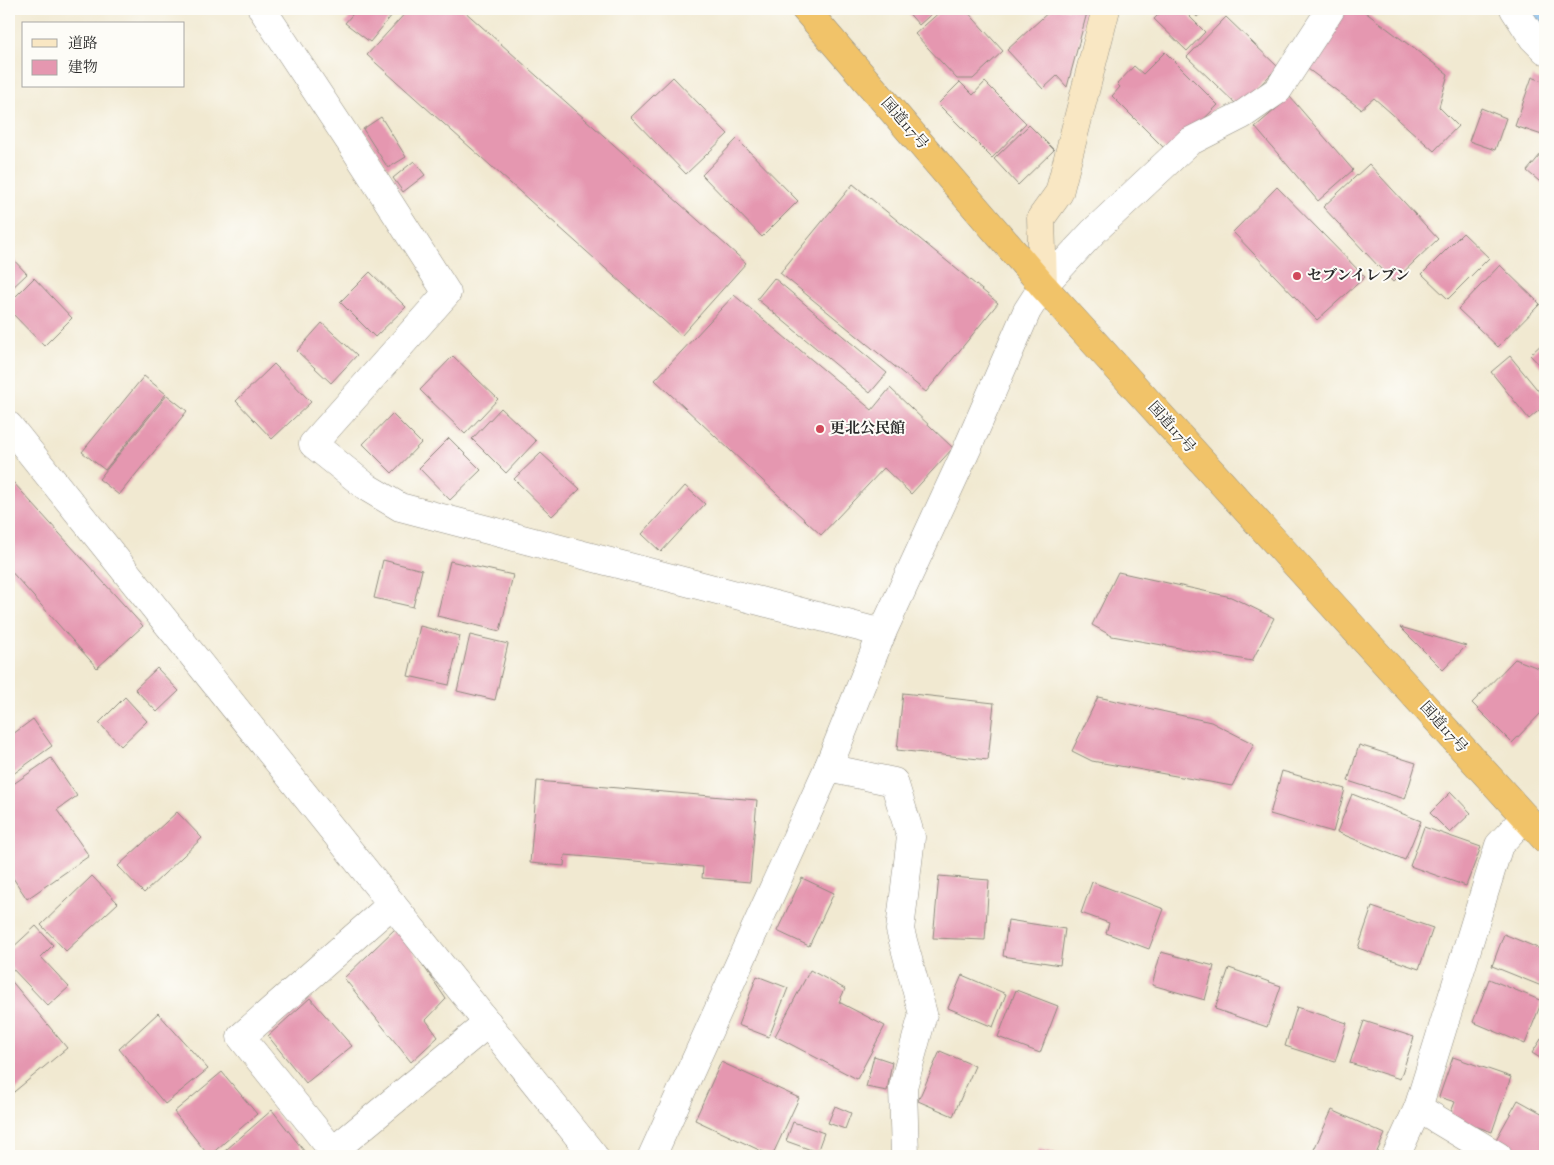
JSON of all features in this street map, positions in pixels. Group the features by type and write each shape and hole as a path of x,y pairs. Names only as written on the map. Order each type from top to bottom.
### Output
{"highway":[{"name":"国道117号","path":"806,9 1043,286 1545,839"}],"street":[{"path":"262,9 354,148 446,293 313,444 368,488 400,507 882,633"},
{"path":"1043,286 1041,218 1059,193 1106,9"},
{"path":"652,1156 828,768 882,633 967,448 1027,311 1043,286 1093,232 1189,142 1242,115 1278,90 1331,9"},
{"path":"1514,9 1533,38 1545,50"},
{"path":"9,426 594,1156"},
{"path":"828,768 894,782 911,837 900,930 923,1014 903,1087 905,1156"},
{"path":"1396,1156 1418,1108 1499,845 1525,817"},
{"path":"392,904 241,1037 296,1106 333,1151 488,1023"},
{"path":"1418,1108 1498,1156"}],"building":[{"path":"357,9 397,9 370,42 345,23"},
{"path":"409,9 462,9 746,263 681,336 367,55"},
{"path":"905,9 937,9 919,25"},
{"path":"943,9 965,9 1003,51 973,79 957,79 915,34"},
{"path":"1052,9 1088,9 1067,87 1057,76 1043,89 1007,50"},
{"path":"1164,9 1182,9 1205,32 1187,51 1154,19"},
{"path":"1189,9 1206,9 1197,17"},
{"path":"1346,9 1361,9 1448,74 1439,107 1458,126 1434,151 1374,98 1361,109 1304,66"},
{"path":"1226,17 1278,67 1239,107 1187,57"},
{"path":"1165,52 1218,105 1169,153 1112,96 1120,87 1117,84 1134,66 1143,74"},
{"path":"673,77 728,134 686,174 631,117"},
{"path":"1532,77 1545,82 1545,136 1515,126"},
{"path":"960,82 973,95 985,82 1026,123 992,158 938,104"},
{"path":"1290,97 1353,170 1318,201 1255,127"},
{"path":"1481,108 1506,118 1495,150 1469,141"},
{"path":"381,117 406,157 388,168 363,129"},
{"path":"1029,125 1054,150 1018,185 994,159"},
{"path":"737,139 798,201 762,237 702,175"},
{"path":"1545,149 1545,186 1527,171"},
{"path":"414,161 425,175 403,192 393,178"},
{"path":"1369,164 1438,239 1393,282 1323,207"},
{"path":"853,184 998,303 926,392 780,273"},
{"path":"1277,187 1365,277 1317,320 1233,232"},
{"path":"1463,233 1489,258 1448,299 1422,274"},
{"path":"9,255 27,274 9,291"},
{"path":"1500,265 1540,304 1498,347 1458,309"},
{"path":"370,272 406,307 375,337 340,302"},
{"path":"34,278 72,318 44,346 9,310 9,303"},
{"path":"774,278 887,373 870,393 757,299"},
{"name":"更北公民館","path":"734,295 872,410 890,388 953,448 911,494 884,468 821,535 655,380"},
{"path":"322,323 357,355 331,383 297,351"},
{"path":"1545,341 1545,371 1530,355"},
{"path":"453,356 498,399 465,434 420,390"},
{"path":"1510,356 1545,399 1545,405 1529,419 1491,372"},
{"path":"274,364 311,402 272,439 236,401"},
{"path":"144,376 166,394 105,470 82,452"},
{"path":"167,395 187,411 119,495 99,479"},
{"path":"501,408 536,441 506,473 472,439"},
{"path":"392,414 421,443 392,473 363,444"},
{"path":"449,438 481,470 450,500 419,468"},
{"path":"541,453 580,489 552,516 514,479"},
{"path":"13,482 143,626 97,668 9,569 9,486"},
{"path":"685,486 705,504 661,552 642,534"},
{"path":"383,560 422,570 413,607 374,598"},
{"path":"450,561 513,575 500,631 437,616"},
{"path":"1118,572 1231,597 1274,618 1252,661 1112,636 1092,625"},
{"path":"420,626 460,636 449,685 408,676"},
{"path":"1400,627 1466,646 1443,670"},
{"path":"470,635 508,644 495,700 457,691"},
{"path":"1515,659 1541,669 1545,676 1545,709 1512,743 1472,703"},
{"path":"157,668 179,691 157,712 135,689"},
{"path":"903,693 994,703 988,760 897,750"},
{"path":"125,697 147,721 121,746 99,723"},
{"path":"1098,697 1211,722 1254,744 1232,786 1092,761 1072,751"},
{"path":"33,719 52,746 9,777 9,737"},
{"path":"1359,745 1416,763 1405,799 1348,781"},
{"path":"51,758 77,796 57,810 89,856 27,899 9,872 9,787"},
{"path":"1282,771 1345,789 1333,832 1270,814"},
{"path":"537,781 757,800 750,882 702,878 703,867 565,855 564,866 530,863"},
{"path":"1451,792 1471,813 1450,833 1430,813"},
{"path":"1352,794 1421,821 1405,860 1337,832"},
{"path":"177,812 202,838 144,893 118,866"},
{"path":"1424,827 1481,847 1466,886 1410,866"},
{"path":"92,876 118,903 66,951 41,925"},
{"path":"939,876 989,880 985,940 933,938"},
{"path":"802,878 834,893 809,946 777,931"},
{"path":"1092,882 1164,909 1149,949 1106,933 1109,923 1081,913"},
{"path":"1372,907 1433,928 1419,969 1358,948"},
{"path":"1008,920 1065,929 1060,965 1003,956"},
{"path":"36,926 53,945 41,957 69,987 48,1006 9,965 9,951"},
{"path":"397,927 446,999 426,1020 438,1037 411,1062 344,978"},
{"path":"1504,934 1545,951 1544,987 1492,966"},
{"path":"1161,952 1214,966 1205,1000 1152,985"},
{"path":"1229,968 1281,986 1267,1027 1215,1009"},
{"path":"810,970 845,989 839,1002 885,1026 857,1079 775,1036"},
{"path":"962,975 1006,994 993,1027 948,1008"},
{"path":"757,976 788,988 769,1037 738,1025"},
{"path":"9,978 67,1048 9,1096"},
{"path":"1489,979 1542,1001 1525,1044 1473,1022"},
{"path":"1016,990 1058,1006 1040,1053 998,1037"},
{"path":"310,998 352,1046 306,1083 268,1036"},
{"path":"1297,1007 1347,1023 1335,1062 1285,1046"},
{"path":"158,1013 208,1069 165,1104 119,1049"},
{"path":"1364,1021 1414,1037 1400,1079 1350,1063"},
{"path":"1545,1033 1545,1061 1532,1053"},
{"path":"940,1051 975,1066 953,1116 918,1101"},
{"path":"874,1056 892,1062 887,1091 866,1087"},
{"path":"1453,1057 1511,1077 1492,1132 1449,1117 1455,1102 1439,1097"},
{"path":"721,1062 799,1098 772,1156 695,1120"},
{"path":"222,1072 257,1114 209,1156 174,1112"},
{"path":"1518,1100 1545,1115 1545,1156 1518,1156 1494,1143"},
{"path":"835,1106 851,1113 845,1129 828,1123"},
{"path":"272,1110 308,1156 219,1156"},
{"path":"1332,1110 1385,1134 1375,1156 1311,1156"},
{"path":"793,1122 824,1133 817,1152 786,1141"},
{"path":"1039,1149 1064,1155 1064,1156 1037,1156"}],"waterway":[{"path":"1534,9 1545,24"}],"place":[{"name":"セブンイレブン","path":"1297,276"},
{"name":"更北公民館","path":"820,429"}]}
